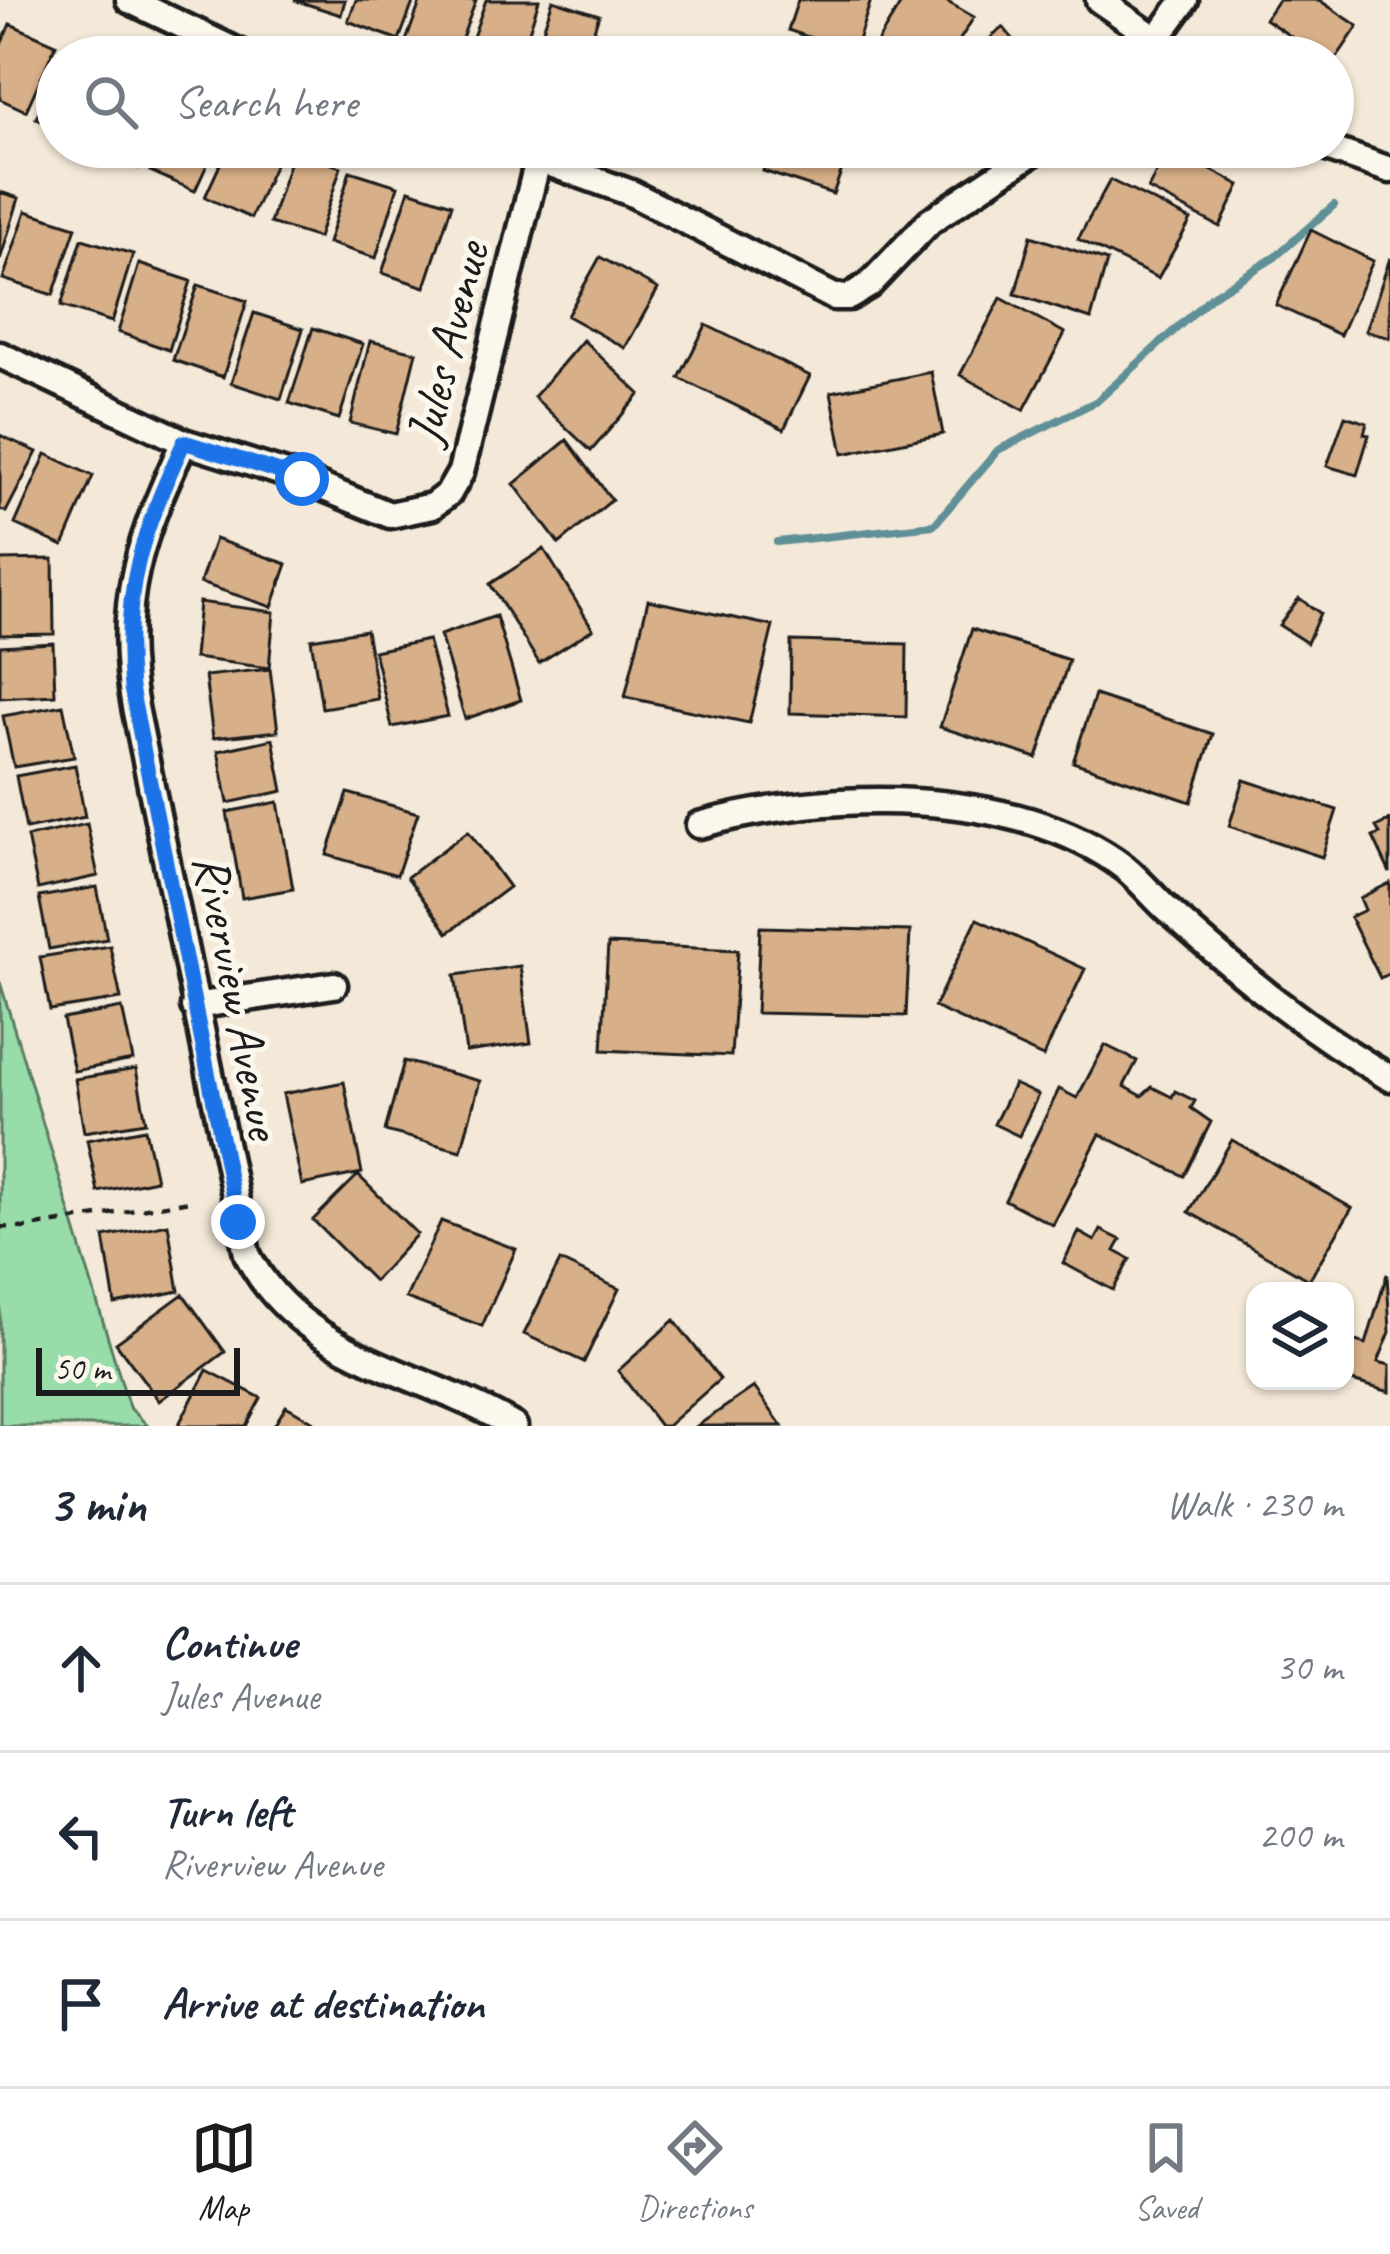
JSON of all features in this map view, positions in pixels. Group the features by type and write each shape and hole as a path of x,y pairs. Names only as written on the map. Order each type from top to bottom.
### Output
{"street":[{"path":"129,0 205,36"},
{"path":"1099,0 1137,36"},
{"path":"1159,36 1185,0"},
{"path":"1354,157 1390,170"},
{"name":"Jules Avenue","path":"0,355 184,442 302,479 390,515 413,514 449,493 461,472 536,168"},
{"path":"561,168 631,193 834,297 869,285 930,221 1010,168"},
{"name":"Riverview Avenue","path":"184,442 140,545 128,595 126,639 131,688 247,1254 269,1292 330,1342 514,1426"},
{"path":"699,825 850,799 932,804 1052,831 1124,868 1292,1017 1390,1078"},
{"path":"194,1006 334,985"}],"path":[{"path":"0,1227 24,1228 190,1201"}],"green space":[{"path":"0,982 129,1407 148,1426 0,1426"}],"building":[{"path":"294,0 345,0 341,15"},
{"path":"356,0 414,0 400,36 348,21"},
{"path":"421,0 476,0 463,36 408,36"},
{"path":"486,0 539,0 528,36 473,36"},
{"path":"553,0 599,15 592,36 541,36"},
{"path":"798,0 871,0 859,36 805,36 788,30"},
{"path":"903,0 944,0 974,17 962,36 881,36"},
{"path":"1278,0 1319,0 1358,26 1351,36 1290,36 1265,19"},
{"path":"10,24 38,36 36,89 26,111 0,99 0,47"},
{"path":"151,168 205,168 195,191"},
{"path":"218,168 273,168 251,218 205,197"},
{"path":"288,168 341,168 318,238 270,223"},
{"path":"764,168 842,168 833,194"},
{"path":"1158,168 1207,168 1240,185 1220,227 1148,189"},
{"path":"350,171 398,186 376,258 328,243"},
{"path":"1110,180 1191,220 1158,278 1078,239"},
{"path":"409,190 452,204 425,287 382,273"},
{"path":"0,192 19,198 0,260"},
{"path":"26,211 76,227 53,295 3,279"},
{"path":"1311,230 1373,261 1340,335 1276,305"},
{"path":"1031,236 1107,261 1091,319 1015,294"},
{"path":"82,239 133,254 112,322 61,306"},
{"path":"600,257 658,289 625,348 567,316"},
{"path":"1390,258 1390,338 1366,331"},
{"path":"139,264 191,281 169,350 118,332"},
{"path":"198,285 247,301 223,377 173,360"},
{"path":"1001,298 1065,333 1024,410 960,375"},
{"path":"254,313 303,329 281,399 231,383"},
{"path":"706,325 810,376 784,429 679,378"},
{"path":"313,328 363,344 339,419 289,403"},
{"path":"583,340 640,394 591,451 534,397"},
{"path":"370,341 416,352 396,434 350,423"},
{"path":"931,372 943,434 843,454 831,392"},
{"path":"1345,416 1367,423 1364,434 1369,435 1357,475 1327,466"},
{"path":"0,435 37,452 6,512 0,509"},
{"path":"567,440 612,500 559,544 514,484"},
{"path":"46,454 93,476 63,546 15,524"},
{"path":"215,539 287,564 272,607 200,583"},
{"path":"544,549 593,629 539,663 490,584"},
{"path":"53,559 54,634 0,635 0,560"},
{"path":"1299,598 1320,613 1307,643 1279,625"},
{"path":"648,600 773,626 749,723 625,697"},
{"path":"199,602 274,612 269,668 194,658"},
{"path":"496,616 521,700 465,719 440,635"},
{"path":"972,629 1069,660 1037,758 940,727"},
{"path":"366,630 378,699 322,708 311,639"},
{"path":"428,640 448,716 392,727 374,651"},
{"path":"791,641 907,644 906,717 790,713"},
{"path":"53,643 55,695 0,698 0,646"},
{"path":"270,669 278,731 213,738 205,676"},
{"path":"1095,695 1213,734 1191,802 1073,762"},
{"path":"63,705 74,757 14,767 3,716"},
{"path":"273,739 283,791 228,803 218,751"},
{"path":"75,765 85,817 26,829 16,776"},
{"path":"1244,780 1337,810 1322,857 1229,826"},
{"path":"348,793 418,813 397,875 327,855"},
{"path":"278,802 293,889 242,898 227,812"},
{"path":"1390,820 1390,873 1373,837 1380,834 1376,827"},
{"path":"87,824 98,876 38,889 27,837"},
{"path":"468,831 509,887 448,933 407,877"},
{"path":"1390,883 1390,973 1380,978 1350,917 1365,910 1360,898"},
{"path":"97,887 107,939 49,949 39,897"},
{"path":"977,919 1085,969 1043,1057 934,1007"},
{"path":"760,927 910,931 906,1016 756,1013"},
{"path":"608,944 738,950 731,1056 602,1050"},
{"path":"110,946 121,999 50,1010 40,957"},
{"path":"520,966 531,1043 466,1052 455,975"},
{"path":"122,1008 133,1060 74,1071 63,1019"},
{"path":"1105,1045 1137,1061 1124,1086 1142,1096 1152,1087 1172,1097 1175,1091 1195,1101 1191,1108 1211,1122 1184,1176 1100,1134 1053,1225 1005,1200 1059,1089 1077,1098"},
{"path":"404,1061 480,1081 461,1151 385,1131"},
{"path":"136,1069 146,1122 84,1132 75,1079"},
{"path":"344,1082 362,1173 302,1185 283,1094"},
{"path":"1014,1084 1038,1095 1019,1136 994,1124"},
{"path":"145,1129 156,1180 98,1192 87,1140"},
{"path":"1232,1140 1352,1208 1309,1280 1189,1212"},
{"path":"358,1175 417,1234 374,1281 313,1220"},
{"path":"441,1221 516,1249 482,1326 406,1298"},
{"path":"168,1224 179,1291 115,1304 104,1237"},
{"path":"1101,1230 1121,1240 1115,1251 1130,1259 1113,1290 1063,1263 1079,1232 1095,1241"},
{"path":"560,1261 619,1289 584,1362 524,1334"},
{"path":"1387,1274 1390,1332 1378,1362 1390,1365 1390,1392 1354,1382 1354,1341 1366,1344"},
{"path":"183,1294 225,1352 159,1401 116,1343"},
{"path":"674,1320 720,1379 667,1426 660,1426 618,1371"},
{"path":"207,1370 261,1398 246,1426 178,1426"},
{"path":"754,1387 782,1426 697,1426"},
{"path":"286,1406 321,1426 274,1426"}],"waterway":[{"path":"777,542 934,525 998,450 1097,401 1212,296 1275,257 1334,205"}],"route":[{"path":"238,1222 131,688 126,615 140,545 184,442 302,479"}]}
